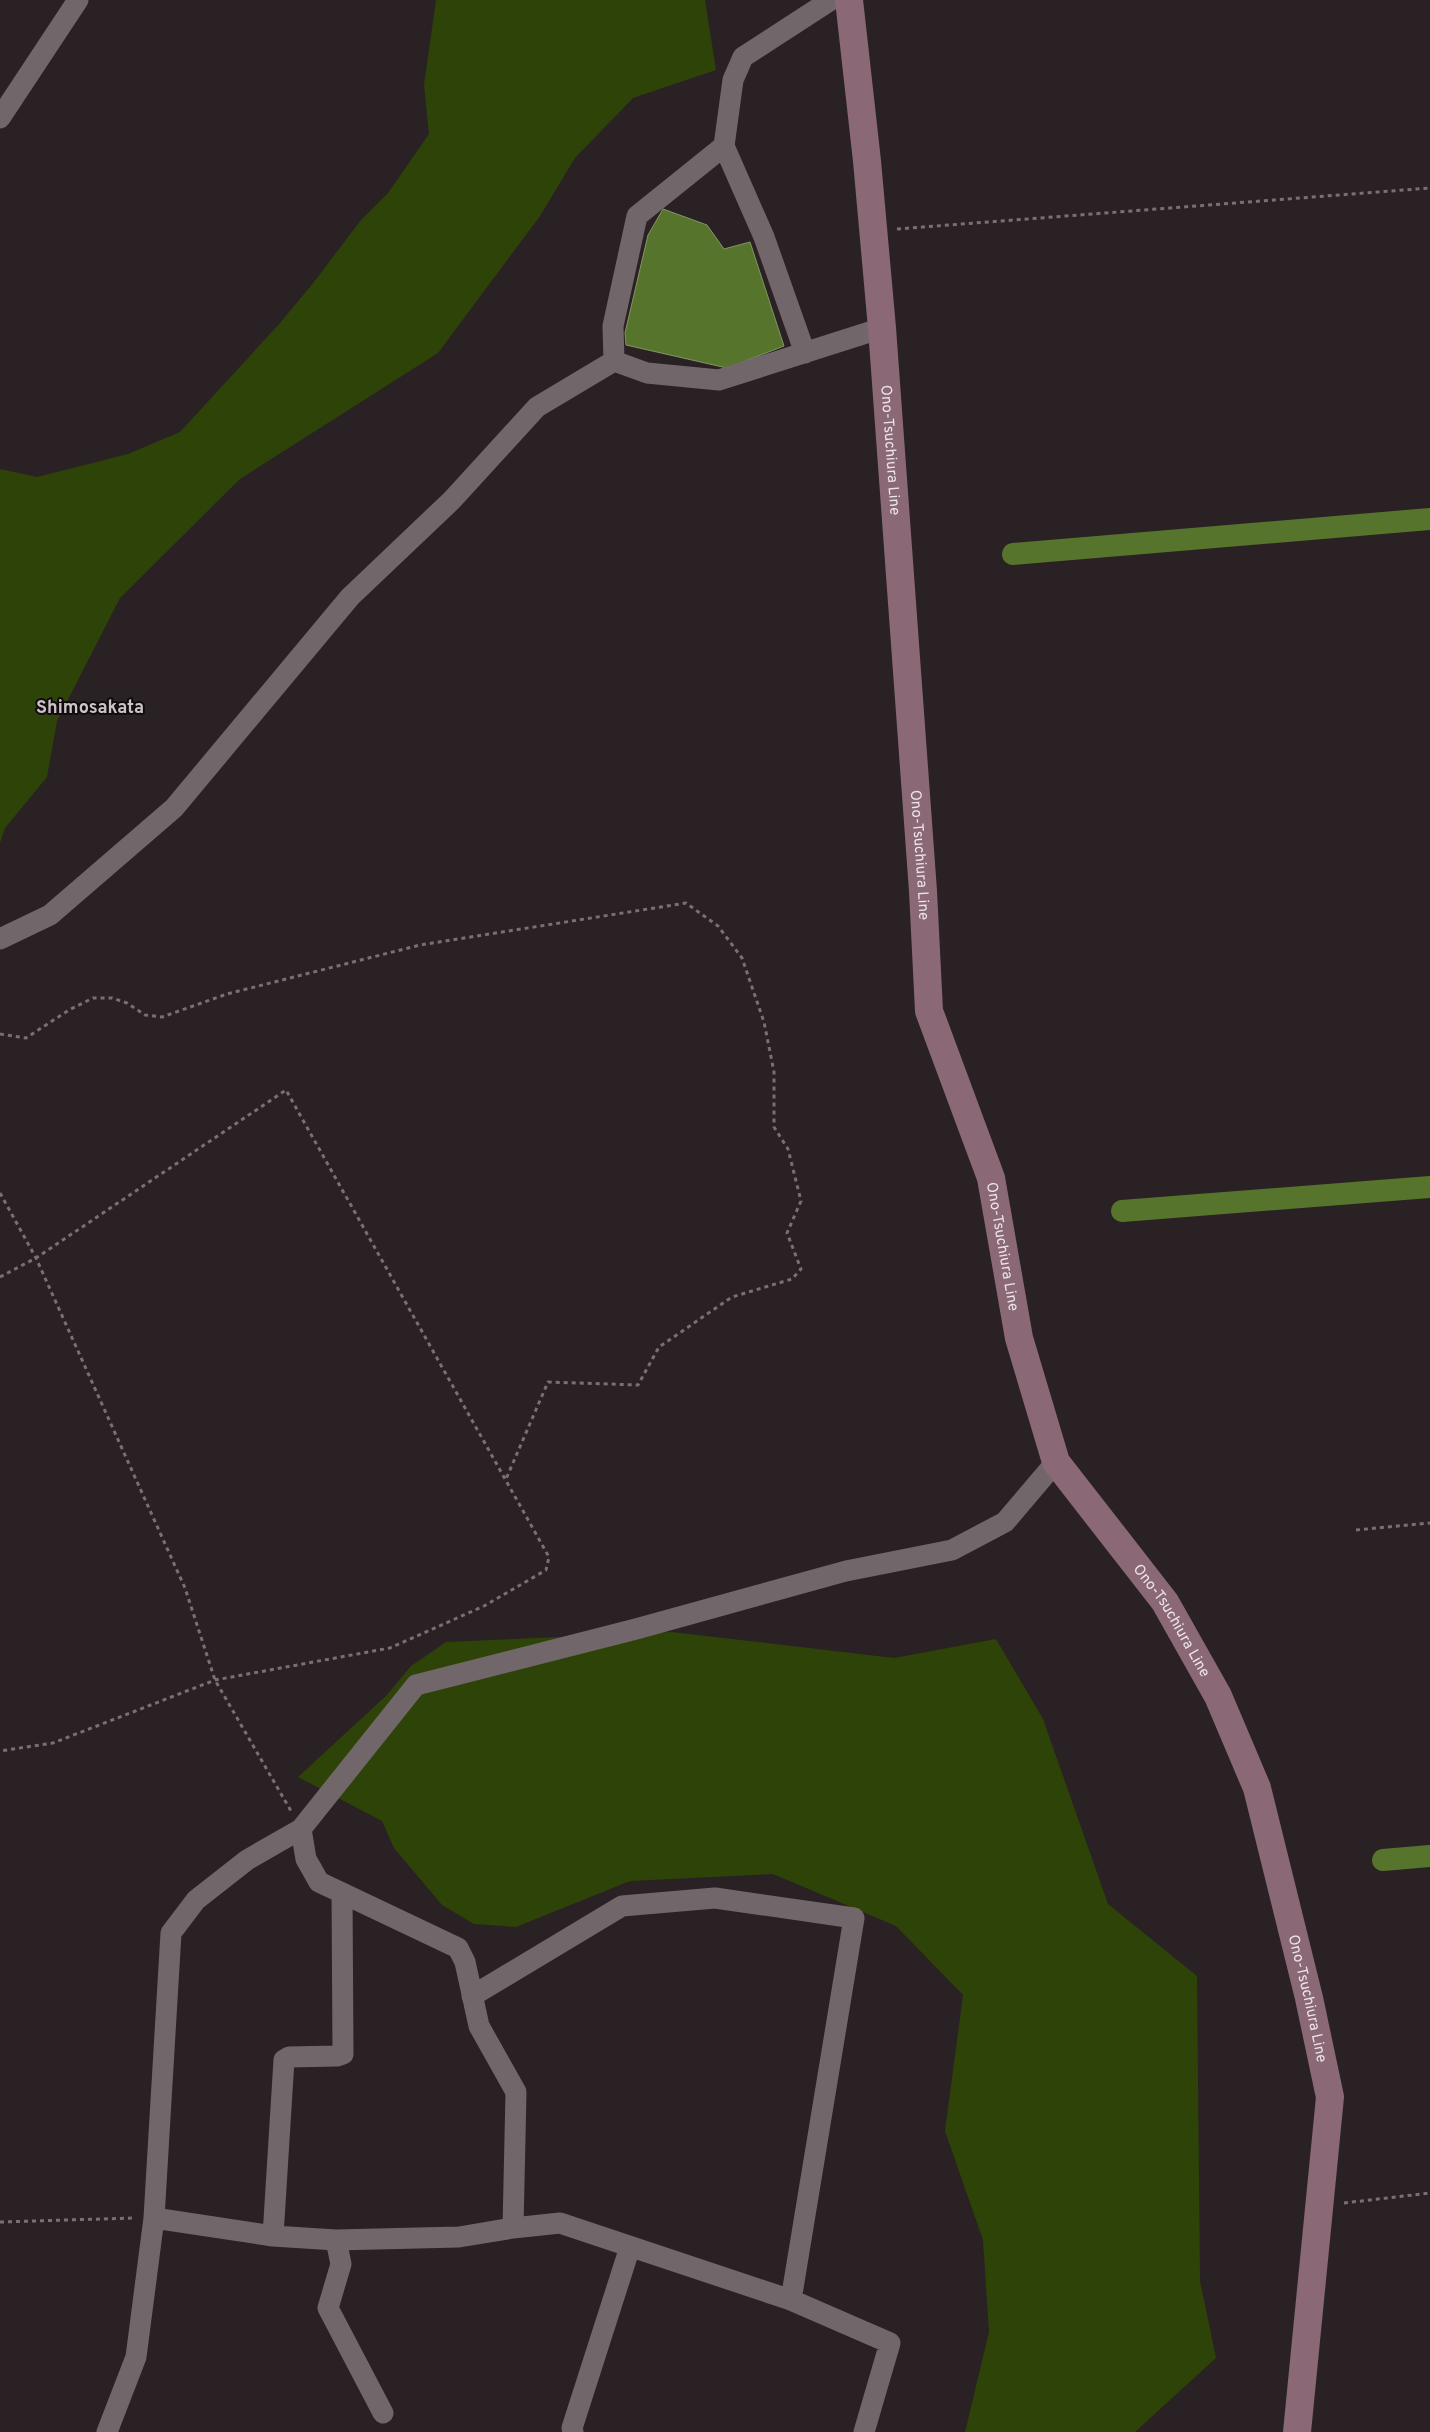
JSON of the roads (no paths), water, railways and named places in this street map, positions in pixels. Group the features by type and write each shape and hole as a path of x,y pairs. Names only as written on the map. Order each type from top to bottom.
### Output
{"main road":[{"name":"Ono-Tsuchiura Line","path":"849,0 867,160 882,328 923,891 929,1011 991,1178 1019,1338 1056,1462 1165,1602 1218,1696 1257,1788 1309,1998 1330,2097 1297,2432"}],"street":[{"path":"0,118 78,0"},
{"path":"805,353 764,237 724,146 733,80 742,57 831,0"},
{"path":"614,361 613,326 638,216 724,146"},
{"path":"614,361 647,373 718,380 882,328"},
{"path":"0,940 50,915 174,808 350,597 452,500 537,407 614,361"},
{"path":"107,2432 136,2357 154,2218 171,1933 196,1900 247,1860 301,1829 416,1685 636,1629 846,1571 952,1550 1005,1522 1056,1462"},
{"path":"301,1829 306,1859 319,1882 458,1948 465,1962 479,2026 516,2092 513,2228"},
{"path":"273,2236 284,2060 289,2057 337,2056 343,2054 342,1893"},
{"path":"472,1996 622,1906 715,1898 854,1918 791,2300"},
{"path":"154,2218 273,2236 336,2240 459,2237 513,2228 560,2223 791,2300 890,2343 864,2432"},
{"path":"336,2240 341,2264 328,2308 383,2413"},
{"path":"573,2432 572,2428 630,2247"}],"waterway":[{"path":"1013,554 1430,519"},
{"path":"1122,1211 1430,1187"},
{"path":"1383,1860 1430,1856"}],"district":[{"name":"Shimosakata","path":"90,707"}]}
